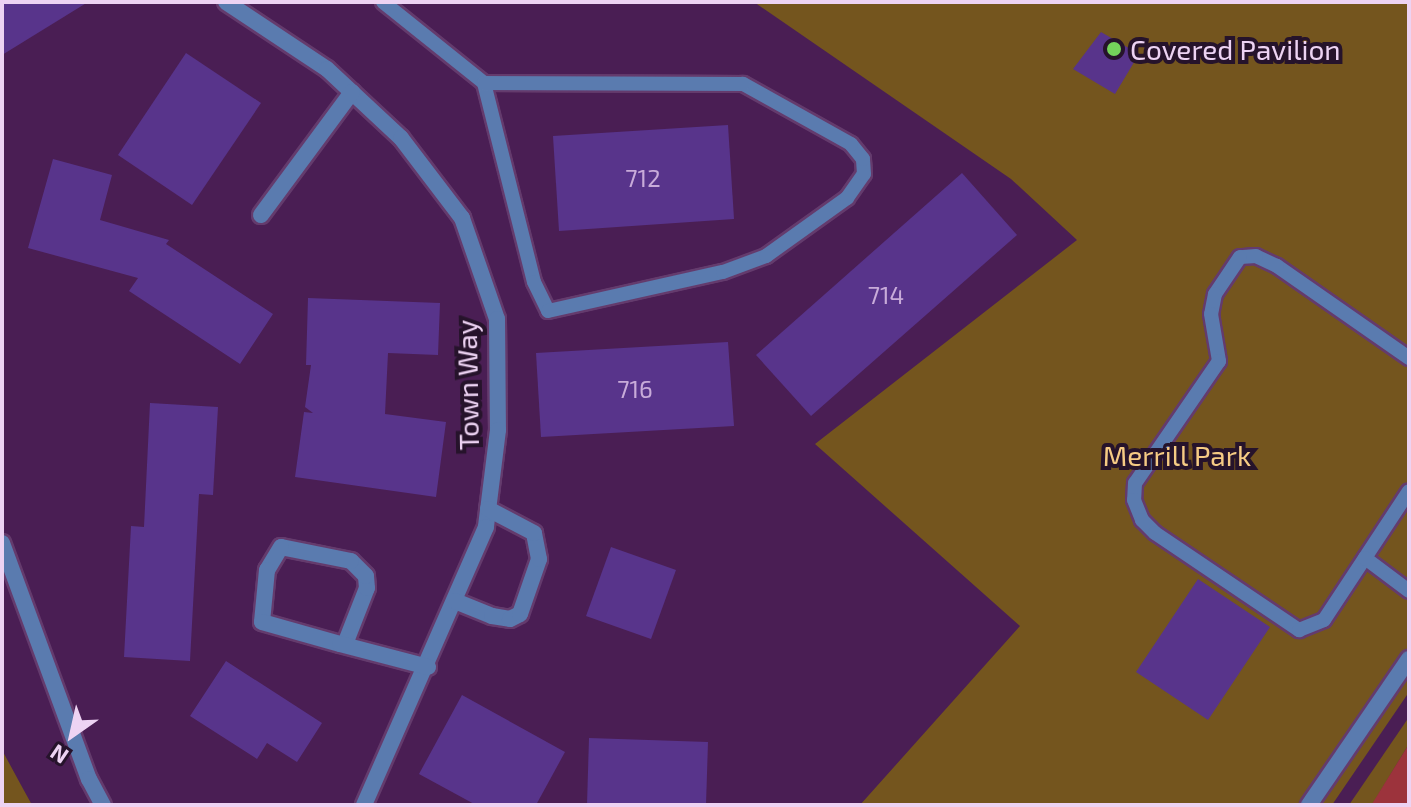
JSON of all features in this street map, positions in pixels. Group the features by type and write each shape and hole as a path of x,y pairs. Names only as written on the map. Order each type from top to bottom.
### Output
{"street":[{"name":"Town Way","path":"226,2 352,92 401,138 462,218 497,319 498,430 486,527 428,667 364,805"},
{"path":"261,215 352,92"},
{"path":"455,601 492,616 510,619 520,614 539,559 534,533 488,509"},
{"path":"2,543 103,805"},
{"path":"345,644 367,588 366,576 351,561 281,547 267,570 262,622 428,667"},
{"path":"1309,805 1409,659"}],"lane":[{"path":"383,2 484,83 534,282 548,311 723,272 766,256 847,198 864,174 863,159 851,144 743,84 484,83"},
{"path":"1409,358 1277,266 1256,256 1240,257 1215,294 1211,314 1219,361 1135,483 1134,500 1142,520 1155,533 1299,630 1324,620 1409,491"},
{"path":"1365,558 1409,591"}],"green space":[{"name":"Merrill Park","path":"754,2 1409,2 1409,692 1332,805 860,805 1020,626 815,444 1077,240 1011,179"},
{"path":"1409,717 1409,744 1372,805 1349,805"},
{"path":"2,750 21,785 32,805 2,805"}],"shaded area":[{"path":"1409,744 1409,805 1372,805 1372,804"}],"building":[{"path":"2,2 88,2 2,55"},
{"path":"1101,32 1139,54 1115,94 1073,69"},
{"path":"186,53 261,103 192,205 118,155"},
{"path":"728,125 734,219 559,231 553,136"},
{"path":"53,159 112,175 100,220 169,240 166,244 273,314 240,364 129,291 138,278 28,248"},
{"path":"962,173 1017,235 811,416 756,355"},
{"path":"308,298 440,303 438,355 388,353 385,414 446,422 436,497 295,477 304,412 313,413 305,407 311,365 306,365"},
{"path":"728,342 734,426 541,437 536,353"},
{"path":"150,403 218,407 213,495 199,494 190,661 124,657 131,526 144,527"},
{"path":"611,547 676,570 651,639 586,616"},
{"path":"1198,579 1270,627 1208,720 1136,672"},
{"path":"226,661 322,723 297,762 267,743 257,759 190,716"},
{"path":"462,695 565,752 536,805 476,805 419,774"},
{"path":"589,738 708,742 706,805 587,805"}],"place":[{"name":"Covered Pavilion","path":"1114,49"}]}
